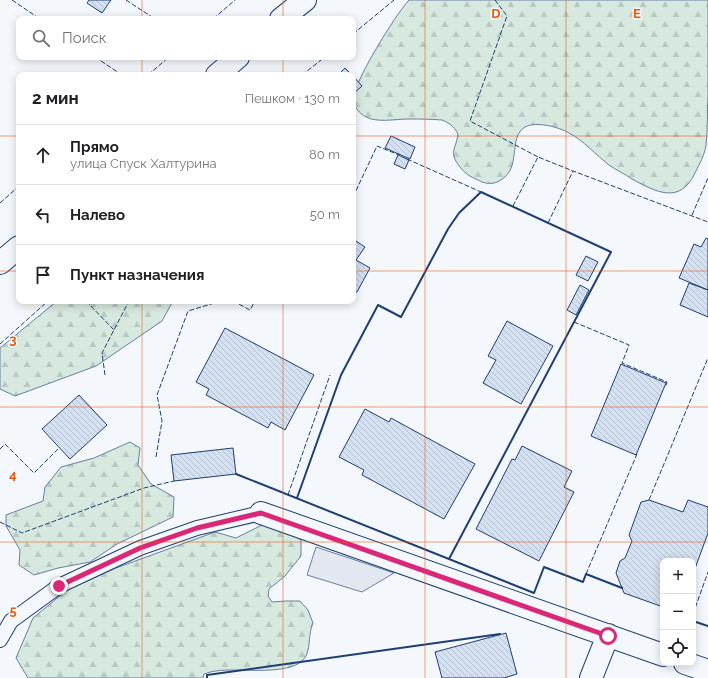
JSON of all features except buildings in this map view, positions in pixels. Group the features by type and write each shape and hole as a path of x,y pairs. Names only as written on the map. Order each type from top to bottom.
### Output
{"street":[{"path":"285,16 305,0"},
{"path":"220,72 234,60"},
{"path":"0,264 16,250"},
{"path":"261,513 660,654"},
{"path":"591,678 608,636"},
{"path":"694,666 708,671"}],"lane":[{"path":"0,640 11,621 59,586 140,548 197,528 261,513"}],"green space":[{"path":"409,0 708,0 707,132 706,145 702,159 695,173 689,183 682,189 667,193 659,191 632,179 609,165 569,133 554,127 530,125 525,127 520,132 517,138 511,169 506,176 495,183 484,183 467,174 456,162 454,158 454,151 458,134 447,122 429,119 376,120 364,116 356,107 356,90 376,49"},
{"path":"53,304 171,304 162,321 96,366 15,396 0,389 0,348"},
{"path":"130,442 140,448 138,465 151,484 174,497 173,517 117,544 90,562 58,568 34,575 19,565 20,550 6,526 6,515 43,501 45,487 61,467 94,458"},
{"path":"262,525 286,531 301,540 301,556 285,576 269,589 268,596 272,602 300,601 308,610 313,623 310,631 308,652 300,663 290,667 278,669 214,671 204,674 203,678 28,678 16,658 33,618 67,590 116,568 215,532 236,538"}],"shaded area":[{"path":"316,547 394,573 362,592 307,575"}],"fence":[{"path":"12,0 36,16"},
{"path":"126,0 150,16"},
{"path":"216,16 235,0"},
{"path":"356,32 394,0"},
{"path":"495,0 507,16 470,121 538,157"},
{"path":"100,60 118,72"},
{"path":"152,72 166,60"},
{"path":"306,72 321,60"},
{"path":"356,191 377,146 399,155"},
{"path":"513,206 538,157 573,171"},
{"path":"407,159 481,192"},
{"path":"548,223 573,171 708,222"},
{"path":"692,215 708,178"},
{"path":"0,203 16,189"},
{"path":"0,344 45,304"},
{"path":"89,304 114,330"},
{"path":"105,375 102,353 127,304"},
{"path":"156,457 162,421 157,395 188,311 211,304"},
{"path":"239,304 250,310 253,304"},
{"path":"574,322 629,345 622,363 667,382 666,386"},
{"path":"649,500 708,358"},
{"path":"288,495 330,375"},
{"path":"0,449 5,444 34,473 59,448"},
{"path":"586,574 637,454"},
{"path":"0,522 22,533 144,488 174,481"},
{"path":"696,606 708,572"}],"wall":[{"path":"297,498 341,375 378,305 401,317 448,229 459,213 481,192 611,252 449,559"},
{"path":"236,474 534,593 544,567 583,582 586,574 622,588"},
{"path":"696,622 708,626"},
{"path":"207,678 207,675 500,634"}],"route":[{"path":"59,586 140,548 197,528 261,513 608,636"}]}
